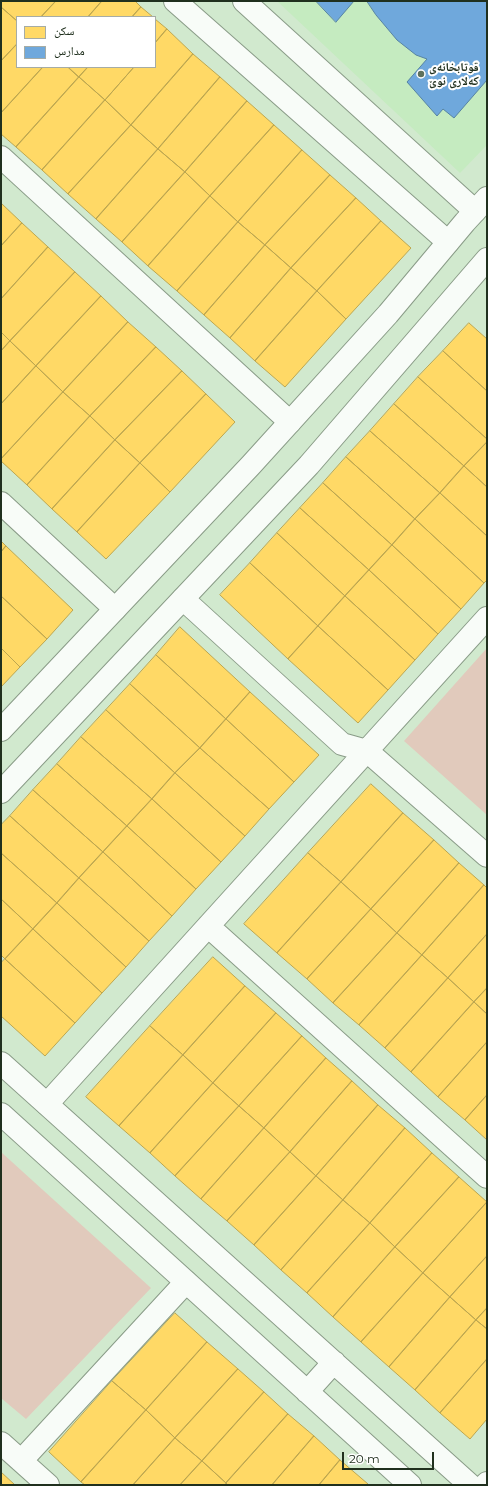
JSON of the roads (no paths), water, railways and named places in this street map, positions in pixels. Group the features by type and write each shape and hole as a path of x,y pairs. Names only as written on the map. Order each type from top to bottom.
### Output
{"street":[{"path":"175,1 448,242"},
{"path":"1,730 246,471 388,314 481,205 244,1"},
{"path":"1,157 290,422"},
{"path":"1,792 309,465 485,267"},
{"path":"1,503 115,609"},
{"path":"183,599 342,744 367,751 487,856"},
{"path":"47,1104 487,618"},
{"path":"208,926 487,1177"},
{"path":"1,1063 470,1485"},
{"path":"1,1114 410,1485"},
{"path":"21,1461 186,1282"},
{"path":"307,1392 334,1362"},
{"path":"1,1443 48,1485"}],"place":[{"name":"قوتابخانەی کەلاری نوێ","path":"421,74"}]}
